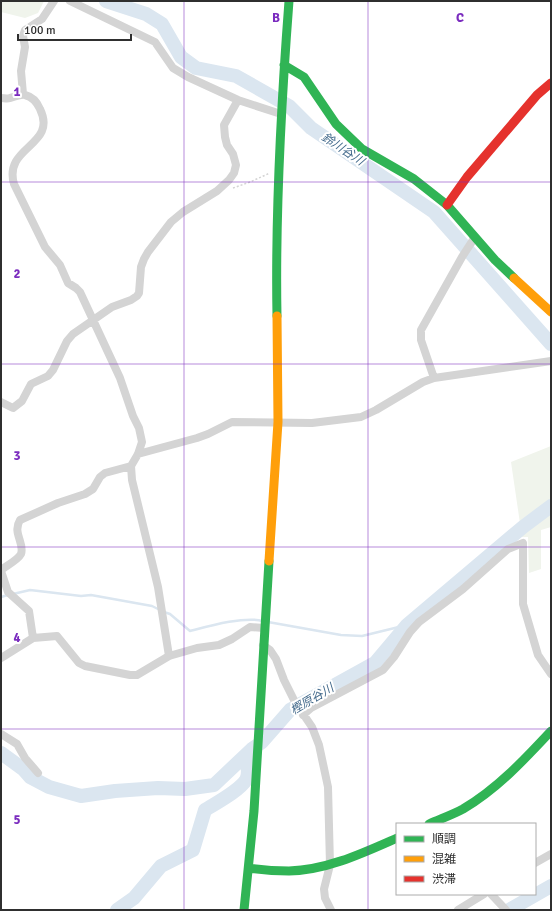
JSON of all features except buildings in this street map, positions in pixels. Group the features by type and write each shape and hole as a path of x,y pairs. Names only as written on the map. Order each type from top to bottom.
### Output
{"street":[{"path":"23,94 21,71 25,47 23,36 25,30 42,19 54,1"},
{"path":"70,1 155,42 173,68 188,77 238,100 281,112"},
{"path":"244,910 249,868 258,739 278,422 276,256 282,88 289,1"},
{"path":"284,65 304,77 336,124 362,149 414,179 447,205 473,240 551,312"},
{"path":"447,205 466,177 537,95 551,83"},
{"path":"1,98 9,99 23,94 32,97 41,111 44,128 40,136 16,160 12,168 11,175 45,247 60,265 68,283 80,292 120,378 138,428 142,442 138,454 131,466 132,480 158,587 169,656"},
{"path":"1,402 14,408 22,401 31,384 48,376 53,370 67,341 73,334 112,307 137,296 139,292 141,267 144,259 171,222 183,212 217,191 229,180 234,173 236,165 233,154 227,145 224,125 238,100"},
{"path":"434,378 422,340 421,330 473,240"},
{"path":"138,454 197,438 232,422 312,423 361,416 376,410 423,382 434,378 551,361"},
{"path":"33,638 29,611 10,594 1,570 21,554 17,531 17,526 20,520 58,503 85,494 93,489 100,477 105,473 131,466"},
{"path":"302,714 383,670 419,622 463,589 508,549 523,543 523,604 538,655 551,674"},
{"path":"1,658 33,638 57,636 80,663 85,666 137,675 169,656 197,648 219,644 232,639 250,627 265,624"},
{"path":"263,644 270,650 276,659 284,680 302,714 312,727 319,745 328,787 330,865 324,889 325,898 331,910"},
{"path":"431,823 463,809 488,792 523,762 551,731"},
{"path":"1,734 17,744 25,758 38,773"},
{"path":"249,868 286,872 304,871 330,865 347,859 396,838"},
{"path":"536,862 551,854"},
{"path":"458,910 482,895"},
{"path":"492,895 506,910"}],"path":[{"path":"230,188 250,182 279,168"}],"shaded area":[{"path":"1,1 44,1 38,13 25,18 1,12"},
{"path":"551,446 551,527 541,530 541,569 529,573 528,537 522,537 511,462"}],"waterway":[{"name":"鈴川谷川","path":"106,1 146,14 162,24 181,57 196,68 236,76 289,106 311,128 434,212 551,344"},
{"name":"樫原谷川","path":"1,753 23,769 30,777 49,787 81,796 115,791 158,788 185,789 214,785 252,749 262,742 290,710 375,663 407,625 523,527 551,506"},
{"path":"13,594 30,590 81,596 91,595 152,606 160,610"},
{"path":"1,597 8,595"},
{"path":"164,612 170,614 190,631 216,624 237,621 263,621"},
{"path":"268,622 341,635 362,636 407,625"},
{"path":"117,910 134,898 161,866 193,850 205,810 233,792 246,780 248,772 246,755"},
{"path":"536,895 551,886"},
{"path":"509,910 535,895"}],"traffic: fast":[{"path":"277,316 279,158 289,1"},
{"path":"284,65 304,77 336,124 362,149 414,179 447,205 495,260 514,278"},
{"path":"244,910 254,811 269,561"},
{"path":"431,823 463,809 499,783 551,731"},
{"path":"249,868 289,871 317,868 344,860 396,838"}],"traffic: slow":[{"path":"514,278 551,312"},
{"path":"269,561 278,422 277,316"}],"traffic: jam":[{"path":"447,205 467,177 537,95 551,83"}]}
